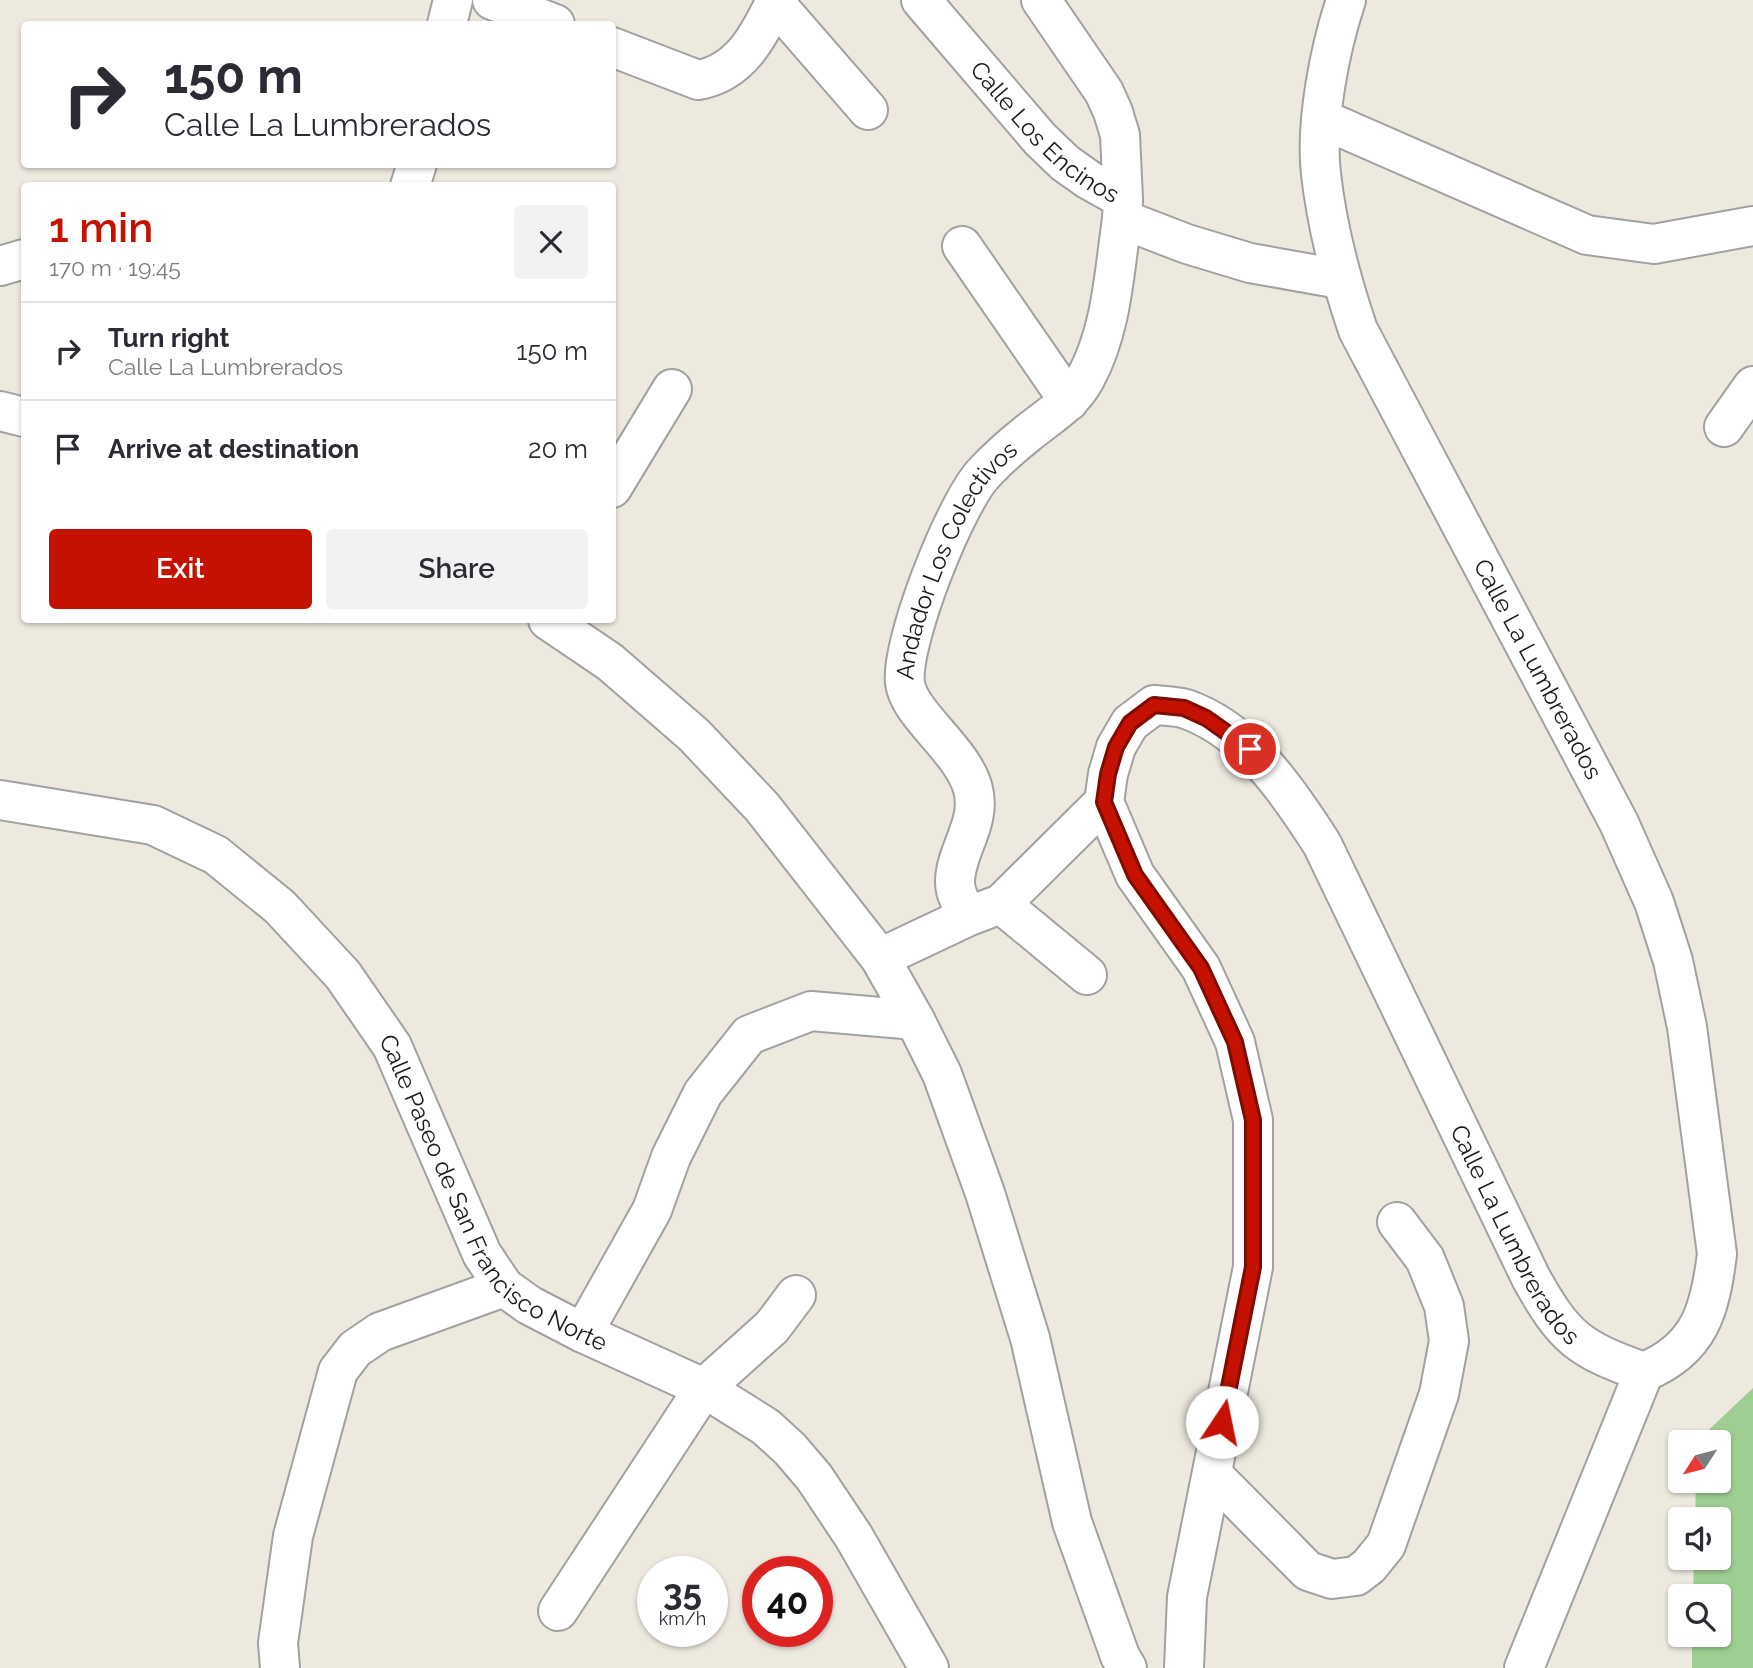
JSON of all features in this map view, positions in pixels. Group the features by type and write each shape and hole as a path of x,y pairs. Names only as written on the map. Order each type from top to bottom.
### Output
{"street":[{"path":"448,21 453,0"},
{"path":"492,0 547,21"},
{"name":"Calle Los Encinos","path":"921,0 1040,139 1122,209 1187,244 1250,263 1340,279"},
{"name":"Andador Los Colectivos","path":"985,910 960,901 955,880 974,814 974,793 969,777 958,758 907,692 905,668 922,600 959,512 981,475 1069,401 1085,378 1107,324 1122,209 1121,135 1104,92 1041,0"},
{"name":"Calle La Lumbrerados","path":"1104,802 1116,747 1130,723 1154,705 1184,708 1206,718 1250,749 1298,807 1322,844 1531,1278 1552,1315 1578,1343 1601,1357 1644,1372 1677,1355 1689,1342 1705,1314 1714,1282 1717,1254 1687,1027 1674,961 1654,902 1619,823 1359,330 1340,279 1320,172 1322,119 1333,40 1346,0"},
{"path":"616,49 698,80 711,78 745,56 776,1 868,110"},
{"path":"1322,119 1587,235 1654,244 1753,226"},
{"path":"962,246 1069,401"},
{"path":"0,266 21,260"},
{"path":"1724,427 1753,386"},
{"path":"616,481 671,389"},
{"path":"0,411 21,416"},
{"path":"552,623 610,662 694,736 762,807 880,958 915,1020 942,1074 985,1193 1030,1338 1072,1522 1120,1656 1127,1668"},
{"name":"Calle Paseo de San Francisco Norte","path":"0,800 153,825 216,855 280,907 344,975 392,1046 482,1254 504,1287 529,1305 583,1333 704,1388 766,1427 814,1477 854,1537 929,1668"},
{"path":"880,958 985,910 1104,802 1135,875 1201,968 1235,1042 1253,1120 1253,1267 1186,1597 1184,1668"},
{"path":"985,910 1087,975"},
{"path":"583,1333 652,1210 671,1157 703,1093 749,1034 811,1011 915,1020"},
{"path":"1212,1474 1308,1571 1332,1579 1356,1576 1369,1566 1386,1545 1439,1394 1449,1341 1444,1306 1425,1259 1397,1222"},
{"path":"280,1668 278,1643 293,1536 338,1371 355,1349 380,1332 504,1287"},
{"path":"558,1611 704,1388 772,1327 796,1295"},
{"path":"1524,1668 1644,1372"}],"green space":[{"path":"1753,1388 1753,1668 1692,1668 1692,1647 1731,1647 1731,1584 1693,1584 1694,1570 1731,1570 1731,1507 1695,1507 1696,1493 1731,1493 1731,1430 1709,1430"}],"route":[{"path":"1222,1422 1253,1267 1253,1120 1235,1042 1201,968 1135,875 1104,802 1116,747 1130,723 1154,705 1184,708 1206,718 1250,749"}]}
